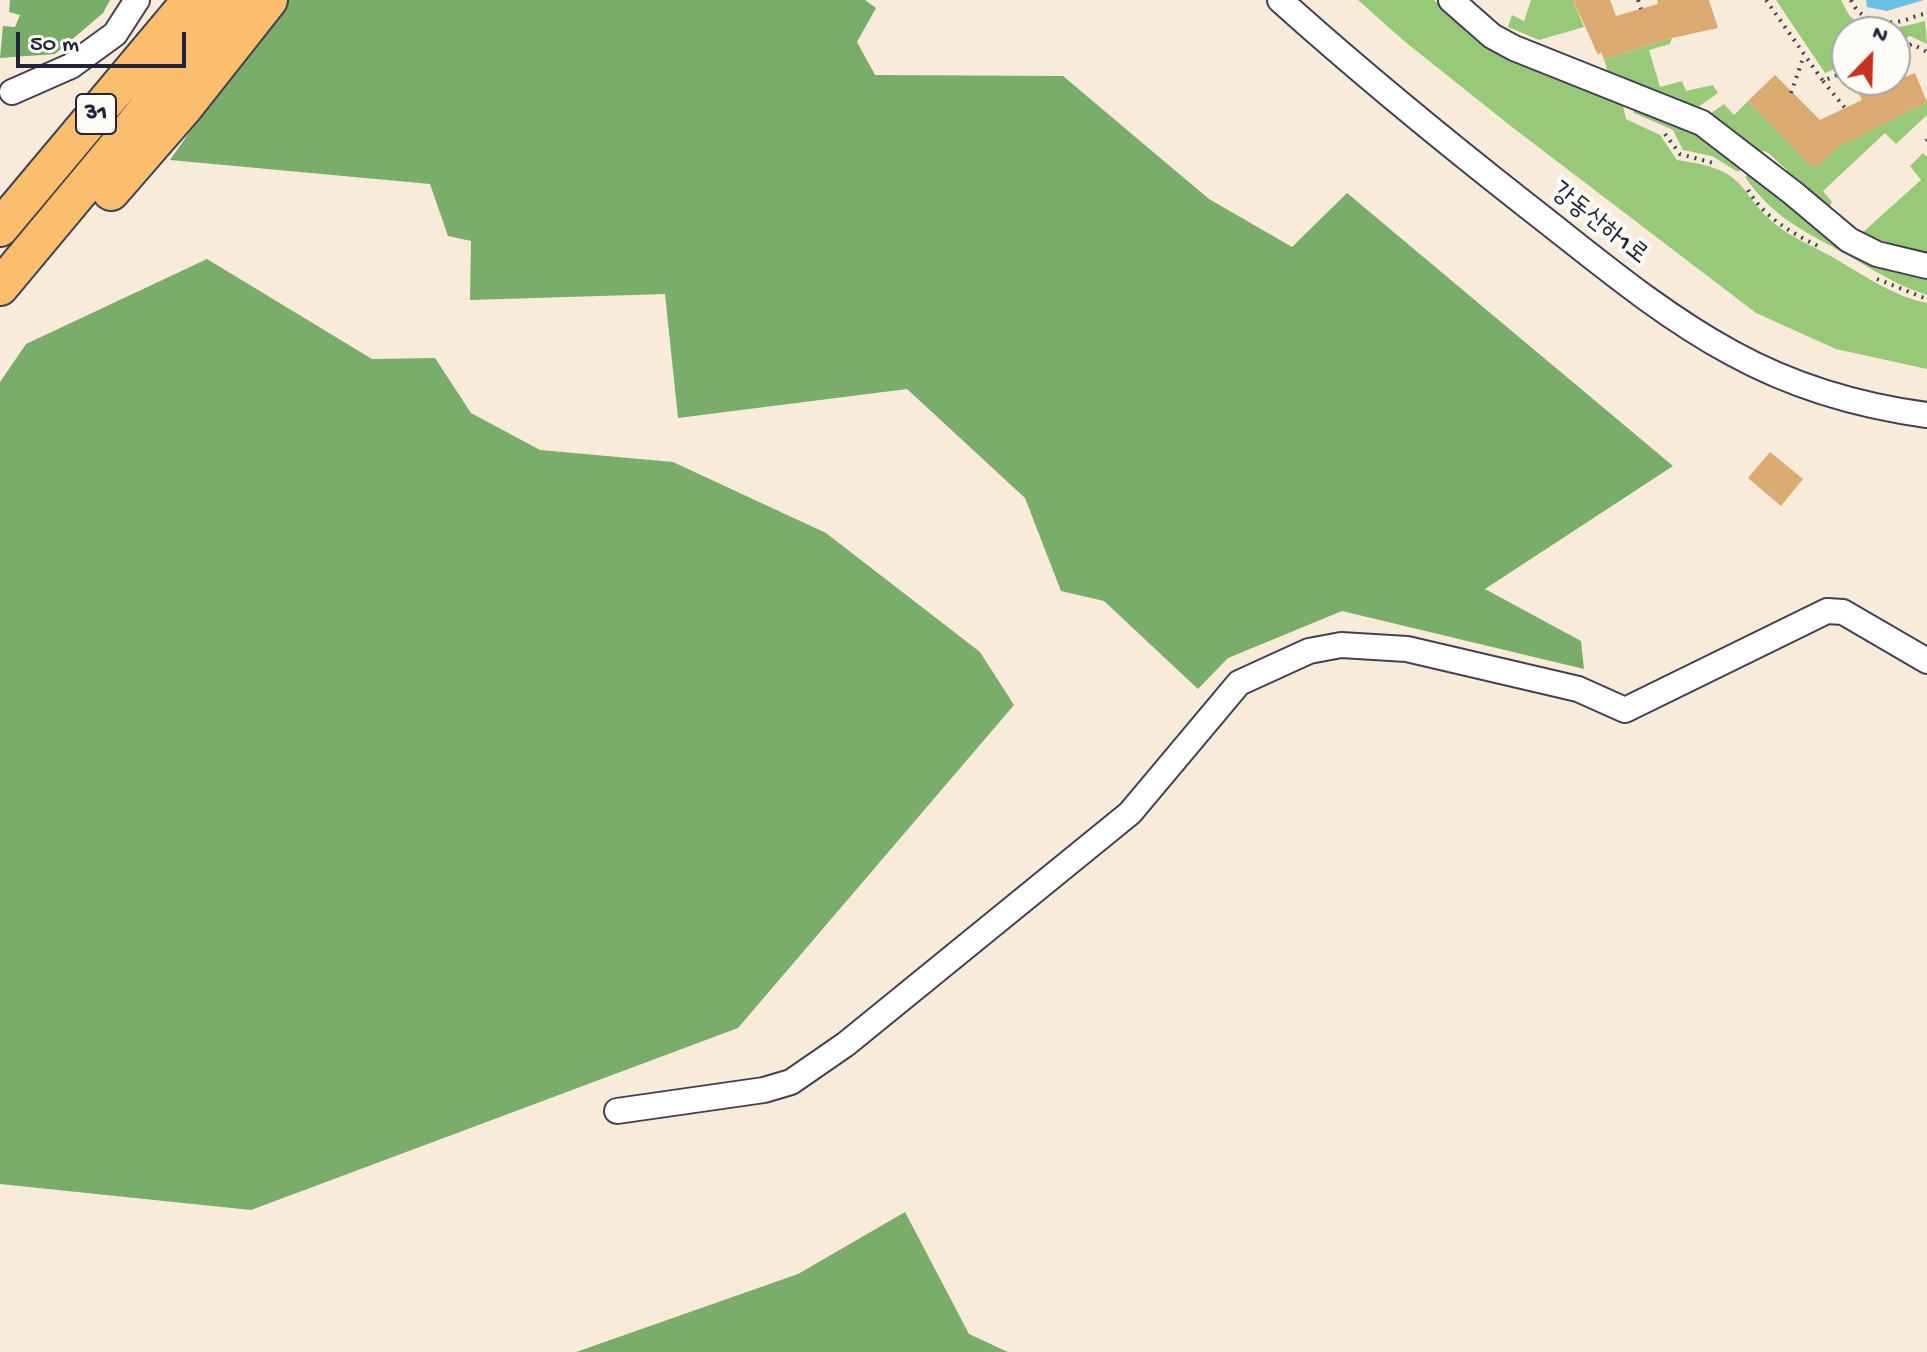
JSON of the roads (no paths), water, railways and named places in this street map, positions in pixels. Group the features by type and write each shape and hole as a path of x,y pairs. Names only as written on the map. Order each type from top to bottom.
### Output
{"highway":[{"path":"0,287 120,143 232,0"},
{"path":"29,252 107,197 183,109 269,0"},
{"name":"31","path":"0,228 184,7"}],"street":[{"path":"12,92 71,66 115,34 137,0"},
{"name":"강동산하1로","path":"1280,0 1436,134 1649,301 1732,353 1794,381 1876,408 1927,415"},
{"path":"1451,0 1492,36 1514,48 1702,123 1849,240 1877,254 1927,266"},
{"path":"617,1111 764,1090 791,1082 846,1044 1130,813 1239,683 1309,651 1341,645 1407,649 1578,689 1625,710 1827,611 1843,612 1927,661"}],"water":[{"path":"1866,0 1924,0 1887,11 1867,7"}]}
